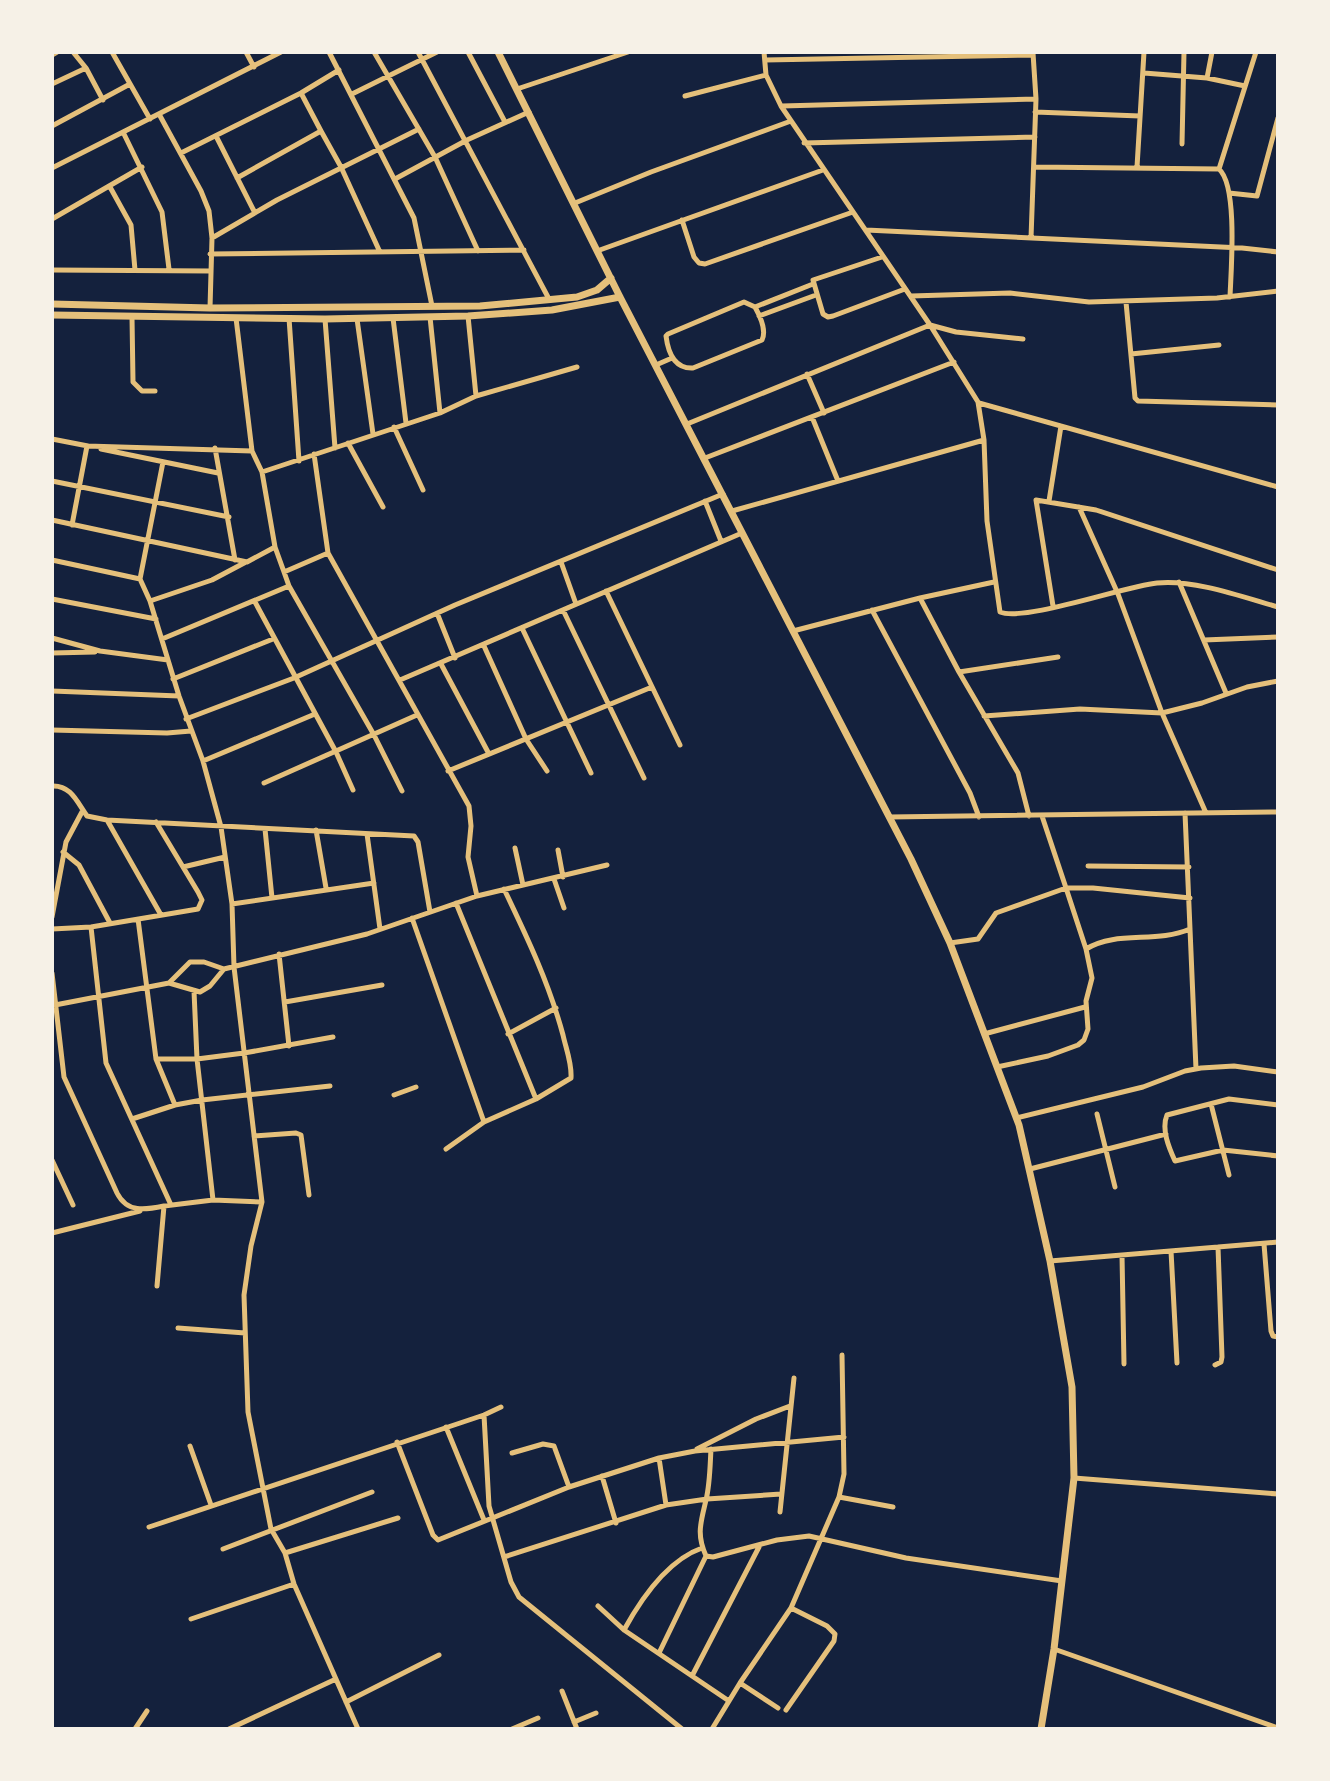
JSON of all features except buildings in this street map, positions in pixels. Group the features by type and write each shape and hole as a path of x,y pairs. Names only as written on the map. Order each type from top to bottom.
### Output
{"main road":[{"path":"498,52 950,943 1016,1118 1050,1261 1072,1387 1074,1478 1054,1649 1041,1729"},
{"path":"52,304 210,308 433,307 550,300 589,294 611,278"},
{"path":"52,315 325,319 468,316 552,310 620,297"},
{"path":"136,317 140,306"}],"street":[{"path":"73,52 86,68 103,100"},
{"path":"112,52 150,119"},
{"path":"246,52 254,67"},
{"path":"52,168 281,52"},
{"path":"329,52 414,218 433,307"},
{"path":"374,52 435,157 478,251"},
{"path":"418,52 550,300"},
{"path":"352,94 437,52"},
{"path":"468,52 505,122"},
{"path":"517,89 628,52"},
{"path":"764,52 766,75 781,106 930,325 978,402 984,440 987,521 1000,612 1005,614 1118,594 1143,585 1179,582 1278,607"},
{"path":"1137,167 1144,52"},
{"path":"1182,144 1184,52"},
{"path":"1207,78 1212,52"},
{"path":"1219,169 1256,52"},
{"path":"765,60 1033,53 1036,99 1031,238"},
{"path":"52,84 86,68"},
{"path":"181,153 301,93 339,70"},
{"path":"1144,73 1207,78 1245,86"},
{"path":"685,96 766,75"},
{"path":"52,126 130,84"},
{"path":"301,93 341,167 379,250"},
{"path":"781,106 1036,99"},
{"path":"395,179 467,140 530,112"},
{"path":"1035,112 1140,116"},
{"path":"159,114 209,211 212,238 210,308"},
{"path":"1229,193 1257,196 1278,118"},
{"path":"575,203 791,121"},
{"path":"212,238 341,167 419,129"},
{"path":"237,178 321,131"},
{"path":"123,132 162,212 169,269"},
{"path":"216,136 255,213"},
{"path":"804,143 1035,137"},
{"path":"52,219 142,167"},
{"path":"1034,167 1219,169 1229,193 1230,297"},
{"path":"597,251 823,170"},
{"path":"110,187 131,225 135,270"},
{"path":"682,220 694,257 705,264 853,212"},
{"path":"865,229 1278,252"},
{"path":"210,254 524,250"},
{"path":"882,257 815,279 813,284 823,314 828,317 905,289"},
{"path":"52,270 211,271"},
{"path":"755,307 813,284"},
{"path":"910,296 1010,293 1089,302 1126,302 1230,297 1278,291"},
{"path":"759,316 816,295"},
{"path":"748,302 755,307 764,337 757,343 693,368 681,367 672,358 666,340 668,334 739,303 748,302"},
{"path":"1126,302 1135,398 1138,401 1278,405"},
{"path":"468,316 476,396"},
{"path":"136,317 133,382 142,391 155,391"},
{"path":"430,317 440,413"},
{"path":"236,318 252,451 262,472 275,547 289,586 374,735 402,791"},
{"path":"289,318 299,461"},
{"path":"393,318 406,423"},
{"path":"325,319 335,448"},
{"path":"357,319 373,434"},
{"path":"687,424 930,325 956,332 1023,339"},
{"path":"1131,354 1219,345"},
{"path":"656,365 672,358"},
{"path":"705,458 954,362"},
{"path":"262,472 440,413 476,396 577,367"},
{"path":"807,374 824,413"},
{"path":"978,402 1278,487"},
{"path":"812,417 838,481"},
{"path":"1049,501 1061,426"},
{"path":"394,427 423,490"},
{"path":"52,439 218,473"},
{"path":"732,511 984,440"},
{"path":"348,443 383,507"},
{"path":"87,446 252,451"},
{"path":"72,525 87,446"},
{"path":"215,448 235,560"},
{"path":"314,454 328,553 469,806 468,857 477,896"},
{"path":"163,462 140,579 203,761 221,827 232,904 234,967 262,1202 251,1246 244,1295 248,1412 271,1529 285,1553 294,1584 358,1729"},
{"path":"52,481 229,517"},
{"path":"186,719 294,678 437,613 723,494"},
{"path":"1053,606 1036,500 1079,507 1137,523 1278,570"},
{"path":"705,501 722,541"},
{"path":"1079,507 1118,594 1162,713 1206,813"},
{"path":"52,520 247,562"},
{"path":"400,680 742,533"},
{"path":"150,601 212,580 275,547"},
{"path":"284,572 328,553"},
{"path":"52,560 140,579"},
{"path":"561,562 576,604"},
{"path":"793,631 994,582"},
{"path":"1179,582 1226,693"},
{"path":"162,639 289,586"},
{"path":"606,591 680,745"},
{"path":"920,598 1018,773 1029,816"},
{"path":"52,599 156,619"},
{"path":"255,602 336,752 353,790"},
{"path":"563,610 644,778"},
{"path":"872,610 970,793 979,817"},
{"path":"437,613 455,658"},
{"path":"522,628 591,773"},
{"path":"1204,640 1278,637"},
{"path":"52,638 100,651 168,660"},
{"path":"173,679 273,639"},
{"path":"484,646 526,739 547,771"},
{"path":"52,653 100,651"},
{"path":"959,672 1058,657"},
{"path":"441,664 489,754"},
{"path":"984,716 1080,709 1162,713 1278,681"},
{"path":"448,771 652,687"},
{"path":"52,691 179,696"},
{"path":"203,761 315,714"},
{"path":"264,783 417,715"},
{"path":"52,730 191,731"},
{"path":"52,786 70,791 87,816 107,820 416,837 430,912"},
{"path":"52,917 63,852 83,810"},
{"path":"888,817 1278,812"},
{"path":"1185,813 1196,1069"},
{"path":"997,1067 1048,1056 1078,1045 1084,1040 1088,1029 1085,1007 1092,978 1086,949 1042,816"},
{"path":"107,820 161,915"},
{"path":"52,929 91,927 191,912 201,905 198,892 156,822"},
{"path":"265,829 272,898"},
{"path":"316,830 326,888"},
{"path":"367,834 380,929"},
{"path":"515,848 523,885"},
{"path":"558,850 563,877"},
{"path":"63,852 79,865 110,923"},
{"path":"183,867 225,857"},
{"path":"169,983 190,962 204,962 224,969 234,967 380,929 477,896 607,865"},
{"path":"1088,866 1189,867"},
{"path":"554,879 564,908"},
{"path":"232,904 374,883"},
{"path":"950,943 978,939 996,913 1066,888 1190,898"},
{"path":"446,1149 484,1122 536,1099 571,1078 556,1008 531,944 504,889"},
{"path":"456,903 536,1099"},
{"path":"412,918 484,1122"},
{"path":"138,919 156,1059 175,1105"},
{"path":"91,927 106,1063 168,1205 157,1286"},
{"path":"1086,949 1120,938 1172,936 1190,929"},
{"path":"279,954 289,1046"},
{"path":"53,1005 169,983 200,992 210,986 224,969"},
{"path":"52,973 53,1005 64,1077 122,1203 143,1210"},
{"path":"285,1002 382,985"},
{"path":"194,991 197,1059 213,1200"},
{"path":"984,1034 1085,1007"},
{"path":"508,1034 556,1008"},
{"path":"156,1059 197,1059 333,1037"},
{"path":"1016,1118 1114,1095 1196,1069 1234,1066 1278,1072"},
{"path":"132,1119 202,1100 330,1086"},
{"path":"394,1095 416,1087"},
{"path":"1278,1105 1235,1099 1167,1115 1164,1120 1175,1161 1223,1150 1278,1156"},
{"path":"1211,1104 1229,1175"},
{"path":"1097,1114 1115,1187"},
{"path":"1030,1169 1166,1134"},
{"path":"254,1136 301,1135 309,1195"},
{"path":"52,1160 73,1205"},
{"path":"52,1233 168,1205 213,1200 262,1202"},
{"path":"1050,1261 1278,1242"},
{"path":"1264,1244 1271,1331 1273,1336 1278,1337"},
{"path":"1215,1365 1221,1362 1222,1357 1218,1247"},
{"path":"1171,1251 1177,1363"},
{"path":"1122,1255 1124,1364"},
{"path":"178,1328 245,1333"},
{"path":"712,1729 791,1608 839,1497 843,1480 844,1437 842,1355"},
{"path":"780,1512 794,1378"},
{"path":"695,1451 730,1431 790,1406"},
{"path":"149,1527 501,1407"},
{"path":"484,1415 492,1517 511,1582 519,1597 682,1729"},
{"path":"446,1427 484,1520"},
{"path":"397,1442 433,1535 438,1540 569,1487 659,1458 711,1449 844,1437"},
{"path":"512,1453 543,1444 554,1446 569,1487"},
{"path":"190,1446 211,1506"},
{"path":"706,1556 699,1527 707,1499 711,1449"},
{"path":"659,1458 666,1505"},
{"path":"602,1476 616,1523"},
{"path":"1074,1478 1278,1494"},
{"path":"223,1549 372,1492"},
{"path":"504,1557 666,1505 781,1494"},
{"path":"839,1497 893,1507"},
{"path":"285,1553 398,1518"},
{"path":"706,1556 809,1536 906,1558 1062,1581"},
{"path":"692,1676 759,1547"},
{"path":"624,1630 635,1609 664,1576 691,1552 702,1548"},
{"path":"659,1653 706,1556"},
{"path":"191,1619 294,1584"},
{"path":"598,1606 624,1630 729,1701"},
{"path":"786,1710 834,1641 835,1634 827,1626 791,1608"},
{"path":"1054,1649 1278,1728"},
{"path":"346,1702 439,1655"},
{"path":"229,1729 336,1679"},
{"path":"740,1683 778,1708"},
{"path":"562,1691 577,1729"},
{"path":"135,1729 147,1711"},
{"path":"574,1722 596,1713"},
{"path":"512,1729 538,1718"}]}
